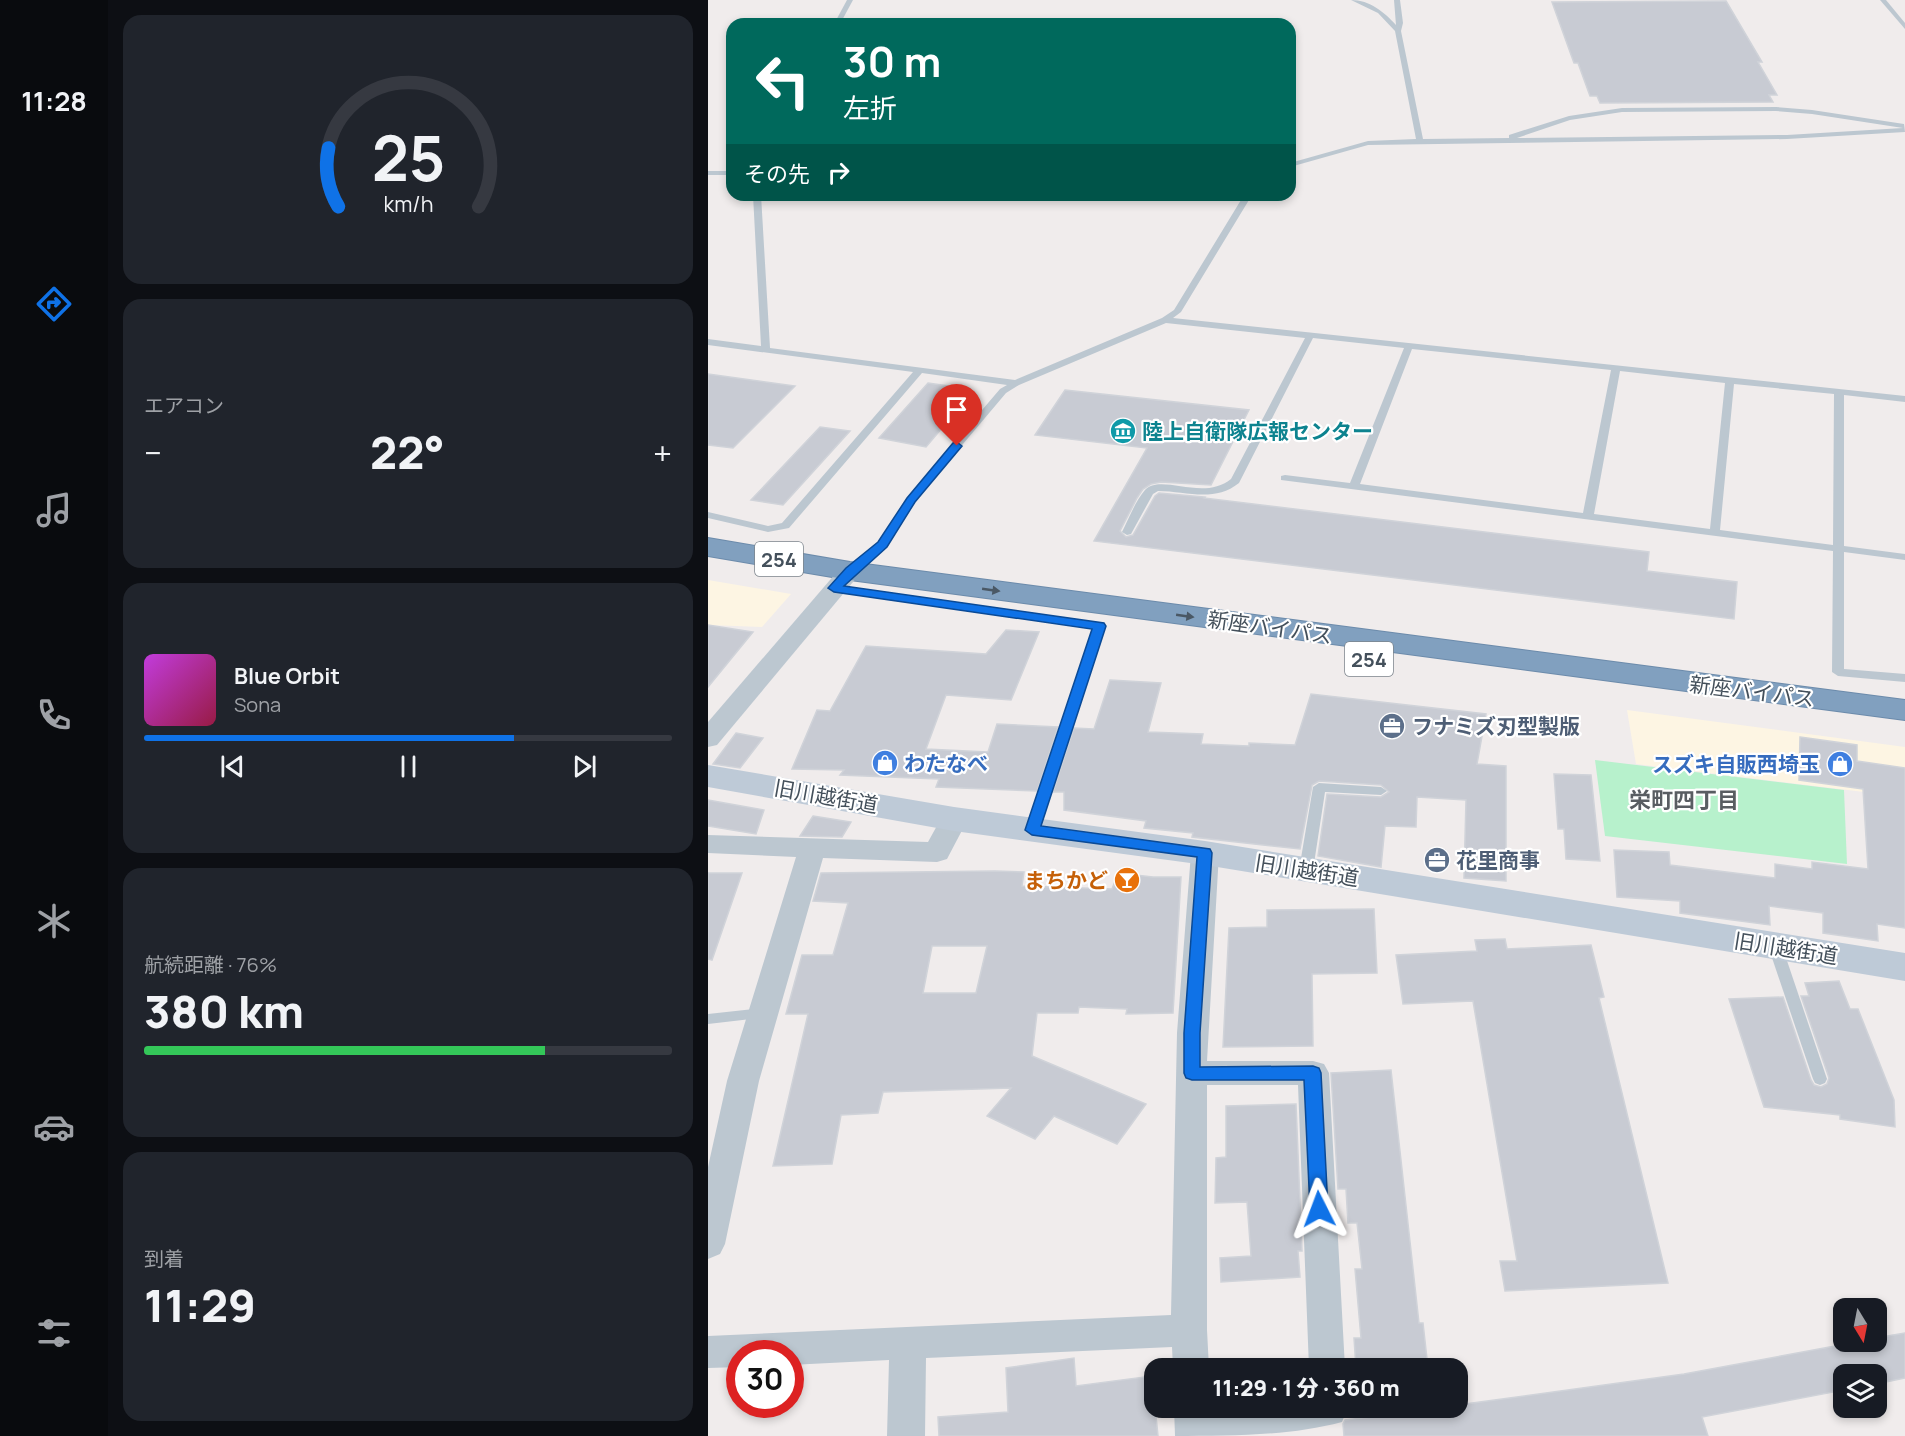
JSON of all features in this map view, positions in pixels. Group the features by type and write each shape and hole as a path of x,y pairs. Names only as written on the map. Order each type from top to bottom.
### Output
{"highway":[{"name":"新座バイパス","path":"708,547 842,580 1100,626 1905,727"},
{"name":"新座バイパス","path":"708,566 842,580 1905,710"}],"main road":[{"name":"旧川越街道","path":"708,776 954,819 1205,853 1905,967"}],"street":[{"path":"708,739 842,580"},
{"path":"708,844 937,852 954,819"},
{"path":"708,1244 743,1081 812,848"},
{"path":"1190,1358 1188,1330 1192,1033 1205,853"},
{"path":"1192,1073 1313,1073 1327,1358"},
{"path":"708,1352 1188,1330"},
{"path":"906,1436 908,1343"},
{"path":"1194,1425 1257,1418"}],"lane":[{"path":"840,18 850,0"},
{"path":"1354,0 1380,12 1398,31"},
{"path":"1397,0 1400,23 1398,31 1420,141"},
{"path":"1882,0 1905,27"},
{"path":"1508,140 1518,134 1569,118 1622,110 1776,109 1812,112 1905,128"},
{"path":"1296,163 1368,143 1787,137 1905,128"},
{"path":"708,173 726,173"},
{"path":"757,201 766,350"},
{"path":"842,580 883,545 911,501 1003,391 1016,383 1165,320 1177,312 1244,201"},
{"path":"1165,320 1905,399"},
{"path":"1127,532 1149,492 1156,488 1222,492 1229,487 1310,336"},
{"path":"708,342 1016,383"},
{"path":"1354,486 1408,346"},
{"path":"1588,516 1616,368"},
{"path":"708,514 768,529 785,526 921,369"},
{"path":"1715,532 1730,380"},
{"path":"1839,392 1838,672 1905,678"},
{"path":"1285,477 1905,556"},
{"path":"1032,830 1100,626"},
{"path":"1306,870 1319,787 1381,791"},
{"path":"1775,946 1820,1079"},
{"path":"708,1019 763,1013"}],"shaded area":[{"path":"708,580 791,594 762,627 708,625"},
{"path":"1627,710 1905,747 1905,797 1636,764"}],"green space":[{"path":"1595,760 1844,790 1847,864 1605,836"}],"building":[{"path":"1726,1 1762,62 1758,62 1777,95 1769,95 1773,102 1600,103 1597,96 1590,96 1578,63 1574,63 1552,2"},
{"path":"708,374 795,386 733,448 708,445"},
{"path":"928,383 970,389 944,420 948,421 926,447 879,438"},
{"path":"1065,390 1249,410 1211,485 1161,482 1151,484 1143,489 1137,498 1120,531 1126,537 1133,535 1155,496 1159,493 1649,552 1647,571 1737,582 1734,619 1094,541 1147,448 1035,435"},
{"path":"820,427 850,431 783,505 751,500"},
{"path":"708,625 753,632 708,687"},
{"path":"1006,630 1039,632 1011,700 946,695 926,749 988,752 997,724 1058,727 1037,791 936,787 939,779 840,775 844,770 792,769 817,710 830,711 866,646 986,654"},
{"path":"1110,680 1161,683 1148,732 1203,734 1201,744 1295,745 1311,694 1486,714 1477,764 1506,766 1506,881 1464,878 1466,800 1417,797 1416,827 1385,826 1381,867 1318,856 1327,794 1381,797 1389,792 1381,785 1319,781 1312,785 1300,849 1192,837 1193,833 1144,828 1146,821 1064,810 1064,792 1053,792 1074,728 1094,729"},
{"path":"736,733 763,738 740,768 713,764"},
{"path":"1800,737 1857,745 1857,761 1905,768 1905,928 1877,924 1878,941 1823,933 1823,913 1769,906 1770,925 1680,913 1680,901 1617,897 1614,850 1669,852 1670,865 1775,878 1775,864 1812,869 1812,862 1868,869 1863,789 1799,780"},
{"path":"1554,774 1591,775 1600,861 1566,859 1564,829 1558,829"},
{"path":"708,800 764,810 756,834 708,826"},
{"path":"813,816 851,822 842,837 800,836"},
{"path":"1024,872 1022,886 1112,889 1118,873 1181,877 1173,1013 1126,1014 1127,1009 1079,1007 1078,1013 1037,1013 1032,1056 1146,1104 1117,1144 1054,1116 1035,1139 987,1116 1011,1088 883,1092 878,1113 841,1115 832,1164 773,1166 808,1014 786,1014 802,955 833,955 848,903 813,901 821,873","holes":["932,946 987,946 976,993 923,993"]},
{"path":"708,873 742,873 712,960 708,959"},
{"path":"1374,909 1377,973 1312,974 1313,1046 1223,1047 1229,928 1267,927 1267,910"},
{"path":"1505,939 1507,949 1591,945 1604,997 1599,998 1668,1283 1505,1291 1500,1261 1517,1261 1473,1001 1403,1004 1396,955 1477,951 1475,940"},
{"path":"1839,981 1850,1009 1858,1009 1894,1100 1895,1127 1840,1119 1840,1115 1764,1107 1729,999 1783,997 1811,1080 1814,1085 1821,1087 1827,1084 1829,1078 1801,996 1809,996 1805,983"},
{"path":"1391,1070 1419,1323 1423,1323 1427,1358 1355,1358 1354,1338 1361,1338 1355,1269 1362,1269 1357,1223 1348,1223 1346,1189 1338,1189 1331,1073"},
{"path":"1296,1104 1302,1251 1298,1251 1300,1277 1221,1282 1220,1258 1251,1256 1247,1202 1215,1203 1216,1158 1226,1157 1226,1106"},
{"path":"1905,1333 1905,1378 1887,1382 1887,1364 1833,1364 1833,1392 1702,1417 1708,1436 1344,1436 1345,1420 1468,1418 1468,1404 1684,1374 1833,1346 1833,1352 1887,1352 1887,1336"},
{"path":"1074,1358 1076,1386 1144,1377 1144,1418 1156,1418 1158,1436 939,1436 938,1417 1008,1412 1006,1368"}],"place":[{"name":"陸上自衛隊広報センター","path":"1123,431"},
{"name":"フナミズ刃型製版","path":"1392,726"},
{"name":"わたなべ","path":"885,763"},
{"name":"スズキ自販西埼玉","path":"1840,764"},
{"name":"花里商事","path":"1437,860"},
{"name":"まちかど","path":"1127,880"}],"district":[{"name":"栄町四丁目","path":"1684,800"}],"route":[{"path":"957,446 911,501 883,545 850,571 834,588 1100,626 1032,830 1205,853 1192,1033 1192,1073 1313,1073 1319,1209"}]}
